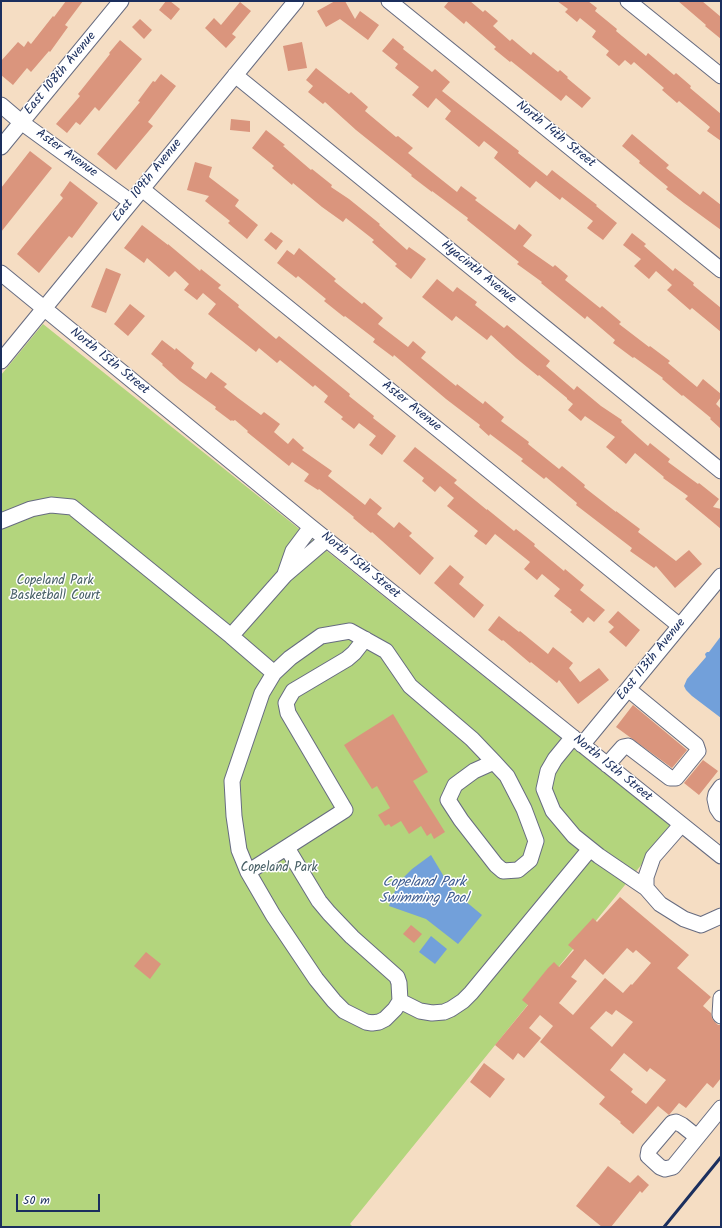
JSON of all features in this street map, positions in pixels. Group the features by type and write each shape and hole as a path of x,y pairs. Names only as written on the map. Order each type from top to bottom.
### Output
{"street":[{"name":"East 108th Avenue","path":"1,147 121,1"},
{"name":"North 14th Street","path":"389,1 721,270"},
{"path":"628,1 721,76"},
{"name":"East 109th Avenue","path":"1,361 234,75 289,3"},
{"name":"Hyacinth Avenue","path":"234,75 721,471"},
{"name":"Aster Avenue","path":"1,105 21,122 131,202"},
{"name":"Aster Avenue","path":"142,189 680,626"},
{"name":"North 15th Street","path":"1,273 326,540 721,856"},
{"path":"1,521 31,509 51,505 72,507 232,636 274,673"},
{"path":"285,575 293,551 311,527"},
{"path":"232,636 285,575 326,540"},
{"name":"East 113th Avenue","path":"721,576 628,689 578,741 556,759 548,771 544,789 553,811 574,836 646,888 660,904 684,919 701,926 721,916"},
{"path":"287,848 319,900 329,913 352,937 397,977 399,983 400,1001 395,1010 379,1022 366,1022 344,1011 334,1002 316,979 273,915 248,872 240,850 234,816 232,781 262,693 274,673 290,658 321,636 350,631 386,651 410,686 472,739 494,762 507,776 524,809 536,841 530,860 518,870 503,871 496,865 461,820 448,800 455,785 474,771 494,762"},
{"path":"248,872 345,810 288,713 286,703 293,691 347,659 365,639"},
{"path":"607,765 623,747 628,746 670,778 676,778 698,751 696,745 628,689"},
{"path":"721,787 716,794 715,799 717,808 721,814"},
{"path":"646,888 646,877 653,857 681,825"},
{"path":"400,1001 420,1011 432,1013 444,1012 463,1001 590,848"},
{"path":"721,998 721,1016"},
{"path":"697,1137 721,1108"}],"green space":[{"name":"Copeland Park","path":"43,324 672,827 350,1224 353,1227 1,1227 1,375"}],"water":[{"path":"721,636 721,718 692,696 684,686 687,679 706,657 705,654 709,652"},
{"name":"Copeland Park Swimming Pool","path":"431,855 452,890 482,915 458,944 426,919 389,906 401,880 412,869"},
{"path":"431,936 447,949 435,964 419,952"}],"building":[{"path":"66,1 83,1 65,25 68,27 50,52 49,51 31,72 27,68 13,85 1,75 1,61 18,42 24,47 28,41 31,44"},
{"path":"166,1 170,1 180,9 171,20 159,10"},
{"path":"335,1 345,1 355,19 360,11 379,25 368,40 340,19 326,27 317,11"},
{"path":"449,1 470,1 483,12 485,10 498,21 493,26 510,41 512,39 531,55 533,52 558,72 560,70 568,77 567,78 591,98 582,108 566,95 561,101 494,49 496,47 466,21 464,24 444,7"},
{"path":"557,1 588,1 597,8 595,11 617,29 616,31 646,56 648,53 674,75 676,73 691,86 690,88 721,114 721,141 707,131 710,127 679,101 677,103 662,90 664,88 634,62 631,65 625,60 619,66 606,55 609,51 592,37 596,31 580,18 577,22 565,12 568,9"},
{"path":"678,1 702,1 721,17 721,39 705,26 706,25"},
{"path":"240,2 251,11 232,34 236,37 226,48 205,28 214,18 221,25"},
{"path":"140,19 152,30 144,39 132,27"},
{"path":"393,38 404,47 403,49 432,72 435,69 450,82 442,91 519,151 518,153 547,176 552,170 597,205 596,206 617,223 603,240 587,228 593,221 562,197 560,200 536,181 530,188 494,158 498,152 484,141 479,147 445,119 451,111 436,98 428,108 412,95 419,87 395,68 398,64 382,51"},
{"path":"120,40 142,59 99,111 95,107 80,125 76,122 67,133 56,124 80,96 78,94"},
{"path":"302,42 307,68 288,71 283,46"},
{"path":"316,68 349,94 351,92 368,107 365,111 396,137 398,136 413,148 408,153 457,192 461,186 477,198 475,200 515,230 519,224 532,235 523,246 553,267 555,265 568,276 565,280 600,308 602,306 621,322 619,324 670,361 668,363 697,387 703,379 721,394 721,397 716,404 720,408 721,407 721,429 710,419 711,418 683,395 682,396 662,379 663,378 613,343 615,340 587,316 585,319 541,283 542,282 517,264 519,262 467,220 468,218 411,176 412,175 356,130 325,102 323,104 308,92 313,86 306,80"},
{"path":"161,74 176,86 148,122 153,126 116,170 97,154 140,102 138,101 153,81 155,82"},
{"path":"231,119 250,121 250,132 230,130"},
{"path":"266,130 285,145 283,146 311,170 312,169 332,185 331,187 349,199 380,224 379,225 407,250 409,247 426,259 411,279 395,266 397,264 372,242 374,240 346,218 343,222 293,183 292,185 272,168 274,166 252,148"},
{"path":"632,134 669,165 666,168 700,195 703,191 721,205 721,230 666,189 668,187 639,163 640,161 622,146"},
{"path":"30,151 52,168 1,232 1,188"},
{"path":"195,162 212,167 209,177 239,200 235,206 258,225 247,239 228,223 230,221 205,201 209,196 187,190"},
{"path":"70,181 98,203 72,238 69,236 39,273 17,254 63,198 60,195"},
{"path":"142,225 168,244 200,271 201,269 221,285 218,288 239,305 238,307 276,339 279,336 350,394 349,396 374,416 373,418 396,436 382,455 369,445 376,436 359,423 354,429 341,419 343,417 324,402 328,396 315,385 313,387 280,360 277,363 259,348 256,352 208,314 216,304 203,293 197,300 184,290 189,284 175,271 169,277 147,258 144,263 124,248"},
{"path":"271,232 283,241 276,250 264,240"},
{"path":"632,233 646,244 644,246 673,271 675,268 721,308 721,332 692,308 690,310 667,290 672,285 656,271 649,279 634,266 641,259 623,245"},
{"path":"299,248 336,279 334,281 362,304 364,302 383,318 378,324 408,347 413,341 426,352 421,358 456,386 457,384 483,404 485,401 504,417 501,421 529,442 528,444 559,469 562,466 585,485 584,487 640,529 638,532 676,561 689,550 702,564 675,588 656,566 654,568 630,551 632,548 576,505 577,503 546,477 544,479 521,461 523,459 490,434 489,436 479,427 480,425 446,399 394,355 393,357 373,342 375,339 324,301 326,299 298,276 296,278 277,263 287,250 294,255"},
{"path":"106,268 121,274 106,313 91,307"},
{"path":"437,279 453,292 457,287 477,302 475,305 504,328 507,325 550,361 546,366 574,390 577,386 601,406 622,420 621,422 648,446 650,443 670,459 668,462 698,484 699,483 719,499 713,507 721,509 721,529 685,499 688,496 663,478 664,477 635,453 626,464 606,447 615,437 585,416 581,421 568,410 573,404 567,398 516,358 491,335 487,340 456,316 452,321 422,297"},
{"path":"130,304 145,316 128,336 114,324"},
{"path":"162,340 175,350 176,348 194,363 191,368 206,379 211,372 227,384 224,387 238,398 261,415 264,412 280,424 274,432 288,444 293,438 304,448 302,450 332,471 328,476 365,505 370,498 382,508 377,514 394,528 399,522 412,533 409,536 434,558 420,575 372,532 371,533 353,518 354,517 319,489 318,490 304,481 309,474 292,462 289,466 247,432 248,431 235,420 231,421 215,409 216,407 180,381 162,365 163,364 151,354"},
{"path":"415,447 457,480 454,483 487,510 514,531 516,529 535,544 534,546 564,571 565,569 584,585 580,590 605,610 594,622 588,617 583,623 570,612 572,610 554,596 560,589 542,574 537,580 524,569 530,562 495,534 486,545 474,536 478,531 447,506 454,498 440,486 435,492 422,481 424,478 403,461"},
{"path":"450,565 464,577 459,584 484,605 474,618 434,583"},
{"path":"618,611 640,630 626,647 609,632 614,627 608,622"},
{"path":"499,616 548,654 553,647 573,663 569,668 580,682 599,668 609,680 578,704 559,680 557,683 503,640 502,641 488,630"},
{"path":"633,705 687,750 672,768 616,727"},
{"path":"393,714 428,772 413,781 445,832 434,839 431,833 427,836 421,826 409,834 401,821 391,827 389,824 385,826 378,815 390,808 377,786 372,789 344,745"},
{"path":"703,760 718,771 699,795 684,783"},
{"path":"620,897 689,955 677,968 711,997 703,1006 711,1013 714,1021 718,1025 721,1025 721,1078 713,1088 707,1083 686,1108 679,1103 669,1115 658,1106 633,1134 599,1104 605,1097 540,1042 553,1026 540,1015 529,1028 541,1038 524,1058 518,1053 513,1060 495,1045 528,1005 522,1000 548,968 554,962 559,967 574,950 568,945 593,918 597,922","holes":["627,948 633,953 636,950 651,963 623,993 605,978 573,1015 559,1003 577,981 571,977 585,959 603,975","616,1010 633,1022 612,1047 590,1028 606,1011 612,1015","624,1053 647,1072 650,1068 666,1080 646,1104 631,1092 633,1089 610,1070"]},
{"path":"411,925 422,934 414,943 403,934"},
{"path":"146,952 161,964 150,979 134,966"},
{"path":"484,1063 505,1079 490,1098 470,1082"},
{"path":"608,1166 630,1183 638,1175 649,1185 642,1193 640,1191 611,1227 602,1227 576,1206"}],"railway":[{"path":"664,1227 721,1157"}],"park label":[{"name":"Copeland Park Basketball Court","path":"55,590"}]}
